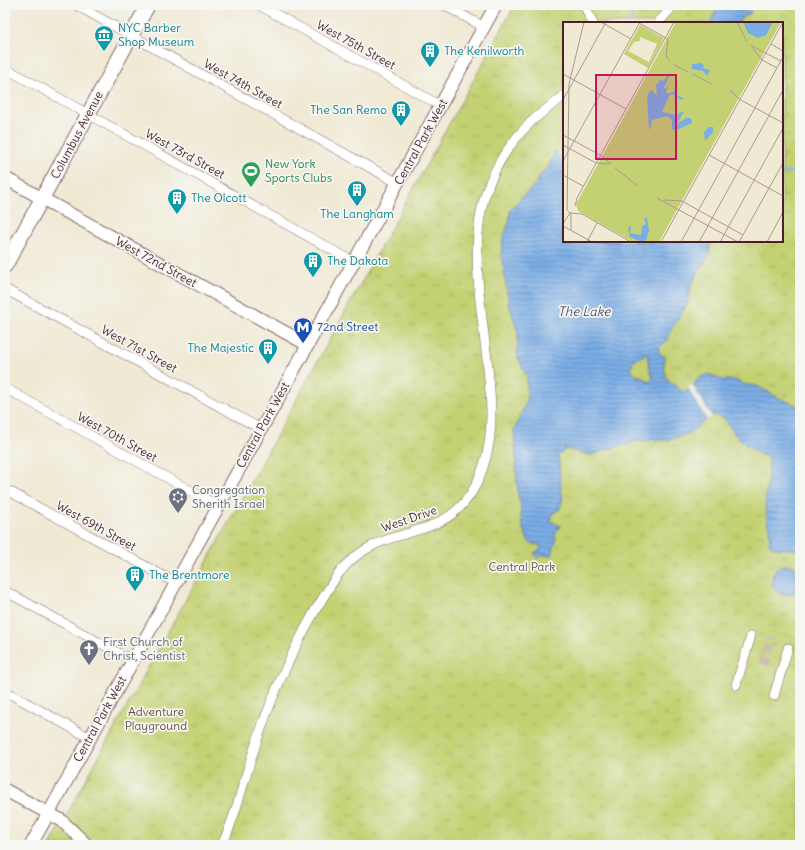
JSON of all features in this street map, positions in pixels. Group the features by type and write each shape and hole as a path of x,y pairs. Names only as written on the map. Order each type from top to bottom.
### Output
{"main road":[{"name":"Columbus Avenue","path":"5,266 148,5"},
{"name":"Central Park West","path":"31,845 496,5"},
{"name":"West 72nd Street","path":"5,178 308,345"},
{"path":"5,790 64,822 87,845"}],"street":[{"name":"West 74th Street","path":"76,5 398,183"},
{"name":"West 75th Street","path":"259,5 440,106"},
{"path":"444,5 484,27"},
{"path":"584,5 592,22"},
{"path":"659,22 674,5"},
{"name":"West 73rd Street","path":"5,68 354,262"},
{"name":"West Drive","path":"222,845 238,804 259,733 283,671 295,647 336,577 351,560 369,547 386,540 426,528 446,519 467,500 479,478 488,451 492,415 477,260 480,214 490,180 505,153 534,119 563,97"},
{"name":"West 71st Street","path":"5,289 261,429"},
{"name":"West 70th Street","path":"5,388 218,506"},
{"name":"West 69th Street","path":"5,489 176,583"},
{"path":"5,590 132,661"},
{"path":"736,685 751,636"},
{"path":"774,696 788,648"},
{"path":"5,691 90,738"}],"green space":[{"name":"Central Park","path":"515,5 800,5 800,845 50,845"}],"water":[{"path":"718,5 752,5 750,14 743,16 739,22 711,22"},
{"name":"The Lake","path":"555,151 563,163 563,242 711,242 709,255 691,285 688,303 672,328 668,339 659,348 659,353 665,357 664,367 666,378 683,392 693,387 697,379 708,374 723,380 736,380 742,384 757,386 800,407 800,551 780,549 769,544 770,536 765,506 769,465 767,458 746,445 734,433 725,419 714,414 689,433 670,440 636,441 590,455 566,449 565,446 564,451 558,455 562,503 559,510 555,511 550,521 560,526 555,534 556,539 552,555 548,556 543,554 538,559 534,553 540,550 541,546 529,542 522,526 520,501 518,496 514,430 527,401 527,377 517,355 518,333 509,304 501,255 503,239 509,223 510,211 517,202 536,184 541,174 548,168","holes":["646,353 649,354 647,356 653,378 650,381 636,375 631,369 633,362"]},
{"path":"787,565 798,569 802,580 798,591 787,595 776,591 772,580 776,569"}],"pier":[{"path":"692,385 712,417 707,420 688,388"}],"waterway":[{"path":"630,22 633,15 631,5"},
{"path":"783,174 800,172"},
{"path":"800,198 796,204 800,211"}],"tunnel":[{"path":"763,665 771,636"}],"place":[{"name":"NYC Barber Shop Museum","path":"104,52"},
{"name":"The Kenilworth","path":"430,68"},
{"name":"The San Remo","path":"401,127"},
{"name":"New York Sports Clubs","path":"251,188"},
{"name":"The Langham","path":"357,207"},
{"name":"The Olcott","path":"177,215"},
{"name":"The Dakota","path":"313,278"},
{"name":"72nd Street","path":"303,344"},
{"name":"The Majestic","path":"268,365"},
{"name":"Congregation Sherith Israel","path":"178,514"},
{"name":"The Brentmore","path":"135,592"},
{"name":"First Church of Christ, Scientist","path":"89,666"}],"park label":[{"name":"Adventure Playground","path":"156,719"}]}
